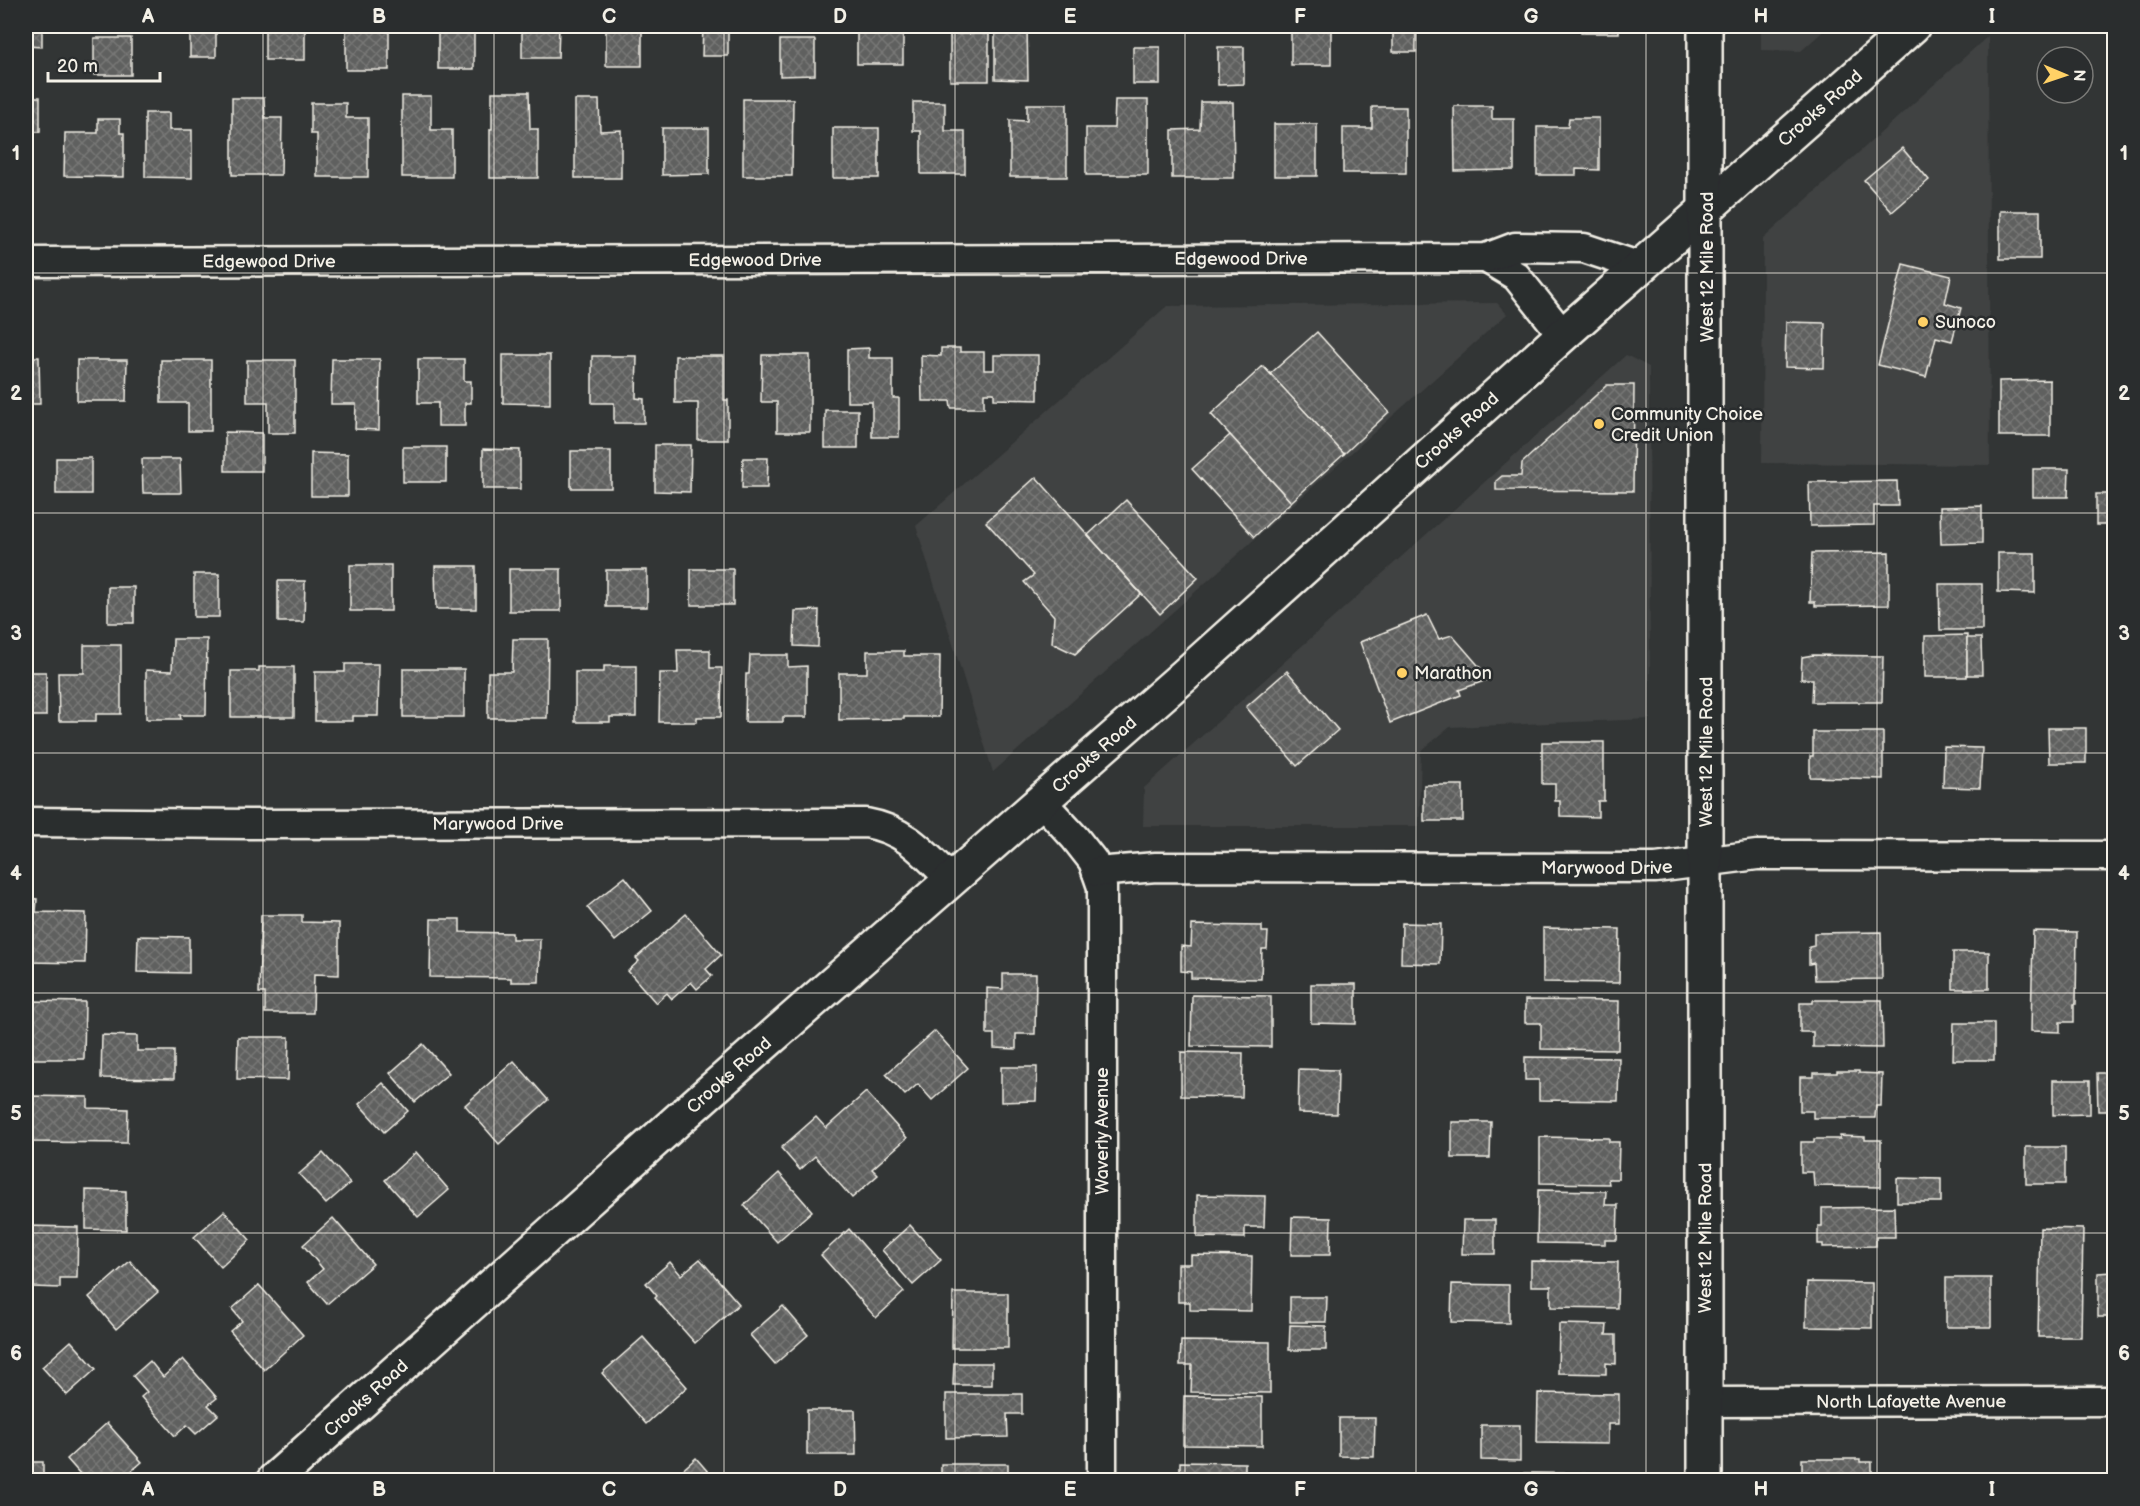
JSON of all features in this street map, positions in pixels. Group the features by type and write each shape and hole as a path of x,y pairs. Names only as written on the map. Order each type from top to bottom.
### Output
{"main road":[{"name":"West 12 Mile Road","path":"1705,26 1707,208 1705,1480"},
{"name":"Crooks Road","path":"274,1480 1042,802 1563,335 1913,26"}],"street":[{"name":"Edgewood Drive","path":"26,262 1486,258 1515,247 1584,248 1641,267"},
{"path":"1486,258 1516,276 1563,335"},
{"name":"Waverly Avenue","path":"1042,802 1093,861 1102,887 1102,1480"},
{"name":"Marywood Drive","path":"26,822 866,823 881,826 906,837 951,880"},
{"name":"Marywood Drive","path":"1097,872 1156,867 1656,868 1757,855 2115,856"},
{"name":"North Lafayette Avenue","path":"1705,1402 2115,1401"}],"shaded area":[{"path":"1761,26 1829,26 1801,51 1761,50"},
{"path":"1988,36 1990,465 1762,463 1763,239"},
{"path":"1497,303 1507,314 993,772 916,526 1167,306"},
{"path":"1626,355 1649,367 1650,719 1450,727 1421,751 1419,826 1143,826 1144,788"}],"building":[{"path":"26,26 42,26 42,47 26,46"},
{"path":"190,26 216,26 216,57 190,57"},
{"path":"265,26 305,26 305,60 265,60"},
{"path":"346,26 389,26 389,70 346,70"},
{"path":"438,26 474,26 474,69 438,69"},
{"path":"522,26 559,26 558,58 522,58"},
{"path":"606,26 642,26 642,66 606,66"},
{"path":"703,26 728,26 728,56 702,56"},
{"path":"857,26 903,26 903,64 857,64"},
{"path":"995,26 1027,26 1028,80 995,79"},
{"path":"1291,26 1331,26 1331,65 1291,65"},
{"path":"1393,26 1416,26 1416,52 1393,52"},
{"path":"1449,26 1486,26 1485,33 1449,33"},
{"path":"1581,26 1619,26 1619,33 1581,33"},
{"path":"950,34 989,34 989,81 950,81"},
{"path":"94,38 131,38 131,75 94,75"},
{"path":"780,40 815,40 815,75 780,76"},
{"path":"1133,47 1160,47 1160,84 1133,84"},
{"path":"1218,47 1244,47 1244,84 1218,85"},
{"path":"492,92 529,92 530,129 538,129 538,178 490,178"},
{"path":"402,96 431,96 431,130 452,130 452,177 402,177"},
{"path":"26,97 40,97 40,132 27,132 28,180 26,180"},
{"path":"232,98 264,98 265,118 282,118 281,175 232,175"},
{"path":"743,99 793,99 792,176 743,176"},
{"path":"575,100 599,100 600,131 621,130 621,178 575,178"},
{"path":"1115,100 1148,100 1148,175 1086,175 1086,128 1114,128"},
{"path":"913,102 945,102 945,131 965,131 965,174 921,174 921,131 913,131"},
{"path":"1201,102 1233,102 1234,178 1172,178 1172,130 1200,129"},
{"path":"311,103 346,103 346,118 368,118 368,177 317,177 317,134 311,134"},
{"path":"1027,104 1067,104 1067,177 1010,177 1010,120 1027,121"},
{"path":"1454,106 1492,106 1492,119 1514,119 1514,170 1455,171"},
{"path":"1372,107 1406,107 1406,173 1343,173 1343,128 1372,128"},
{"path":"145,113 169,113 169,130 192,130 192,178 145,177"},
{"path":"1569,118 1599,118 1599,170 1576,169 1576,175 1537,175 1537,127 1568,127"},
{"path":"98,119 120,119 120,133 124,133 124,177 64,176 65,133 98,133"},
{"path":"1274,124 1317,124 1317,176 1274,176"},
{"path":"662,128 709,128 709,174 662,175"},
{"path":"833,128 879,128 879,178 833,178"},
{"path":"1902,148 1929,180 1892,212 1864,180"},
{"path":"2000,211 2040,211 2040,259 2000,259"},
{"name":"Sunoco","path":"1903,264 1951,276 1945,303 1961,308 1952,341 1936,337 1926,377 1878,365"},
{"path":"1786,322 1825,323 1824,368 1785,367"},
{"path":"2114,323 2114,369 2113,369"},
{"path":"1317,332 1389,412 1344,454 1270,374"},
{"path":"869,348 869,358 893,358 893,398 899,398 899,437 872,437 872,402 847,402 847,349"},
{"path":"941,348 960,348 960,352 984,352 984,370 994,370 994,355 1038,355 1038,400 994,399 994,393 984,393 984,408 951,408 950,401 922,401 921,355 941,356"},
{"path":"503,355 550,355 550,404 503,403"},
{"path":"762,355 810,355 810,432 777,432 777,402 761,402"},
{"path":"592,356 637,356 636,398 644,399 644,423 614,423 614,403 592,403"},
{"path":"675,356 724,356 724,400 728,400 728,440 698,440 698,403 675,403"},
{"path":"26,357 39,357 40,404 26,404"},
{"path":"332,359 380,359 379,430 355,429 356,404 331,404"},
{"path":"418,359 464,359 464,381 471,381 471,403 465,403 465,426 438,426 438,403 418,403"},
{"path":"77,360 127,360 126,401 77,401"},
{"path":"161,360 211,360 211,431 188,431 188,403 161,403"},
{"path":"247,360 295,360 295,433 268,433 268,402 247,402"},
{"path":"1263,366 1344,454 1291,502 1211,414"},
{"path":"2050,380 2050,436 1999,436 1999,381"},
{"name":"Community Choice Credit Union","path":"1607,385 1634,385 1633,491 1496,490 1496,481 1502,476 1521,476 1522,463"},
{"path":"2112,408 2114,408 2114,455 2113,455"},
{"path":"825,410 858,410 858,448 825,448"},
{"path":"225,432 262,433 262,471 225,471"},
{"path":"1230,435 1291,502 1254,537 1192,469"},
{"path":"655,445 691,445 690,492 655,491"},
{"path":"403,447 446,447 446,482 403,482"},
{"path":"483,449 520,450 520,489 483,489"},
{"path":"571,451 611,451 611,488 571,488"},
{"path":"311,453 348,454 348,496 311,496"},
{"path":"56,458 91,458 91,494 56,494"},
{"path":"743,458 768,458 767,488 742,488"},
{"path":"142,459 180,459 181,493 143,493"},
{"path":"2033,469 2069,469 2068,497 2033,497"},
{"path":"1036,477 1141,594 1075,654 1052,643 1054,616 1024,582 1034,575 986,522"},
{"path":"1897,481 1898,506 1874,506 1874,525 1810,526 1809,482"},
{"path":"2096,494 2114,494 2114,525 2096,525"},
{"path":"1126,500 1198,578 1160,614 1088,535"},
{"path":"1982,506 1982,543 1941,544 1940,507"},
{"path":"1889,552 1889,605 1815,606 1815,602 1810,602 1812,553"},
{"path":"1998,553 2035,553 2035,593 1998,592"},
{"path":"350,565 391,565 391,611 350,611"},
{"path":"435,566 476,566 476,609 436,609"},
{"path":"509,569 561,569 561,611 509,611"},
{"path":"691,569 733,569 733,605 691,605"},
{"path":"606,570 647,570 647,607 606,607"},
{"path":"194,574 219,574 219,617 194,617"},
{"path":"278,581 305,581 304,622 278,622"},
{"path":"1939,584 1982,584 1982,630 1940,630"},
{"path":"108,587 134,587 134,623 108,623"},
{"path":"819,610 818,647 794,646 795,611"},
{"path":"1427,615 1439,639 1452,635 1490,679 1459,690 1461,695 1390,723 1360,642"},
{"path":"1967,635 1967,677 1925,677 1925,636"},
{"path":"1967,638 1981,638 1982,675 1967,675"},
{"path":"173,639 207,639 206,715 180,715 181,719 146,719 146,670 172,671"},
{"path":"513,639 548,639 547,718 488,718 488,672 512,672"},
{"path":"2109,644 2114,644 2114,686 2110,686"},
{"path":"84,645 121,645 121,714 96,714 96,721 59,721 58,673 84,673"},
{"path":"677,650 710,650 710,668 722,668 721,717 697,717 697,722 659,722 660,673 678,673"},
{"path":"867,651 904,651 904,656 940,656 939,717 839,720 839,673 867,673"},
{"path":"750,655 788,655 788,667 807,666 807,717 783,717 783,722 745,722 746,674 749,674"},
{"path":"1813,655 1883,656 1882,702 1812,702 1813,679 1801,679 1802,657"},
{"path":"345,664 379,664 378,716 353,716 353,721 315,721 315,672 345,672"},
{"path":"604,666 636,666 636,717 610,717 610,722 575,722 575,672 604,672"},
{"path":"259,667 294,667 294,717 231,717 231,671 259,671"},
{"path":"403,669 464,669 464,717 403,717"},
{"path":"1287,671 1338,730 1297,766 1246,707"},
{"path":"26,672 46,672 46,716 26,716"},
{"path":"2048,728 2086,728 2086,763 2049,763"},
{"path":"1813,732 1883,732 1883,779 1810,777"},
{"path":"1542,742 1604,742 1604,801 1598,801 1598,817 1560,816 1560,801 1555,801 1555,784 1542,784"},
{"path":"1944,747 1982,748 1980,788 1943,787"},
{"path":"1424,785 1463,785 1463,821 1424,821"},
{"path":"625,877 652,911 615,941 587,907"},
{"path":"26,898 37,899 36,912 86,913 85,963 27,962"},
{"path":"686,914 721,955 706,969 712,976 697,989 691,982 672,999 667,993 656,1003 628,971 639,961 636,958"},
{"path":"261,915 302,915 302,922 339,923 339,975 314,974 313,1013 265,1013 265,993 259,993"},
{"path":"431,919 460,919 460,932 512,933 512,939 540,939 539,982 511,982 511,978 430,977"},
{"path":"1402,923 1441,924 1440,964 1401,963"},
{"path":"1192,925 1262,926 1262,932 1268,932 1267,949 1262,949 1261,979 1191,978 1191,972 1181,971 1181,946 1191,947"},
{"path":"1543,928 1620,929 1619,983 1543,982"},
{"path":"2033,931 2077,932 2074,1022 2060,1022 2060,1032 2031,1031"},
{"path":"1881,932 1882,979 1815,980 1814,963 1809,964 1809,947 1814,946 1814,933"},
{"path":"138,936 189,937 189,973 137,972"},
{"path":"1953,952 1989,952 1989,989 1953,989"},
{"path":"1003,974 1036,974 1035,1034 1016,1034 1016,1049 994,1048 994,1034 987,1034 987,988 1003,989"},
{"path":"1311,984 1356,984 1356,1024 1311,1023"},
{"path":"1192,995 1271,996 1271,1047 1191,1046"},
{"path":"1525,1000 1619,1001 1618,1050 1541,1049 1541,1023 1525,1023"},
{"path":"1813,1000 1882,1000 1883,1048 1813,1047 1813,1032 1800,1032 1800,1003 1813,1003"},
{"path":"27,1001 85,1002 84,1059 26,1059"},
{"path":"1954,1023 1994,1023 1994,1060 1953,1060"},
{"path":"935,1031 968,1068 932,1100 918,1084 905,1095 886,1074"},
{"path":"102,1035 137,1036 137,1051 174,1051 174,1079 101,1078"},
{"path":"238,1037 289,1037 288,1080 237,1079"},
{"path":"423,1044 449,1073 415,1102 390,1073"},
{"path":"1181,1052 1243,1053 1242,1097 1181,1096"},
{"path":"1525,1057 1619,1058 1618,1101 1539,1100 1539,1080 1525,1080"},
{"path":"514,1061 548,1100 499,1144 465,1105"},
{"path":"1001,1067 1037,1067 1036,1101 1001,1102"},
{"path":"1299,1069 1338,1070 1337,1114 1298,1113"},
{"path":"1837,1071 1882,1074 1881,1106 1876,1106 1875,1118 1813,1118 1813,1111 1800,1111 1800,1077 1814,1077 1814,1073 1837,1073"},
{"path":"2097,1073 2114,1073 2114,1111 2098,1111"},
{"path":"2053,1080 2090,1080 2090,1114 2053,1115"},
{"path":"383,1083 408,1111 384,1132 359,1104"},
{"path":"866,1092 907,1138 872,1169 878,1175 852,1198 815,1156 800,1170 781,1148 816,1117 826,1128"},
{"path":"26,1096 88,1097 88,1108 128,1109 127,1143 26,1142"},
{"path":"1452,1122 1491,1122 1490,1158 1452,1158"},
{"path":"1840,1136 1881,1140 1881,1187 1814,1186 1813,1172 1801,1172 1801,1142 1814,1142 1814,1139 1840,1139"},
{"path":"1540,1137 1609,1138 1609,1142 1619,1142 1618,1179 1608,1179 1609,1184 1540,1183"},
{"path":"2026,1147 2065,1147 2065,1184 2026,1184"},
{"path":"416,1152 449,1190 418,1217 385,1180"},
{"path":"323,1153 350,1183 326,1204 299,1174"},
{"path":"779,1173 812,1211 777,1242 744,1205"},
{"path":"1897,1178 1941,1179 1941,1202 1897,1202"},
{"path":"86,1190 126,1191 126,1230 86,1229"},
{"path":"1538,1190 1606,1191 1605,1205 1618,1205 1617,1240 1605,1240 1605,1244 1537,1243"},
{"path":"1197,1195 1265,1196 1264,1227 1245,1227 1245,1238 1197,1237"},
{"path":"1894,1207 1895,1237 1876,1237 1876,1246 1823,1247 1823,1244 1818,1244 1818,1226 1822,1226 1822,1208"},
{"path":"224,1211 250,1240 221,1267 194,1237"},
{"path":"1292,1217 1331,1218 1330,1255 1291,1255"},
{"path":"333,1218 373,1264 327,1304 308,1282 323,1269 303,1245"},
{"path":"1463,1220 1495,1220 1495,1254 1462,1254"},
{"path":"910,1225 941,1260 913,1285 882,1250"},
{"path":"26,1226 78,1227 77,1278 60,1278 60,1288 33,1287 33,1277 26,1277"},
{"path":"2040,1228 2083,1229 2081,1337 2038,1337"},
{"path":"849,1229 904,1292 876,1318 821,1255"},
{"path":"1191,1255 1252,1256 1251,1311 1190,1310 1190,1302 1178,1302 1178,1264 1191,1264"},
{"path":"700,1259 739,1304 695,1343 655,1298 657,1296 646,1283 670,1262 681,1275"},
{"path":"130,1261 158,1292 116,1329 89,1297"},
{"path":"1531,1261 1618,1262 1617,1308 1551,1307 1551,1286 1531,1286"},
{"path":"2114,1272 2114,1317 2098,1317 2098,1273"},
{"path":"1946,1278 1991,1278 1991,1327 1946,1327"},
{"path":"1807,1282 1872,1283 1872,1328 1806,1327"},
{"path":"1452,1284 1509,1285 1509,1323 1451,1322"},
{"path":"259,1285 303,1335 264,1370 230,1331 242,1321 232,1309"},
{"path":"953,1293 1008,1293 1008,1348 952,1348"},
{"path":"1290,1297 1327,1297 1326,1322 1290,1322"},
{"path":"783,1306 808,1335 775,1364 750,1335"},
{"path":"1559,1324 1607,1325 1606,1335 1616,1335 1616,1364 1606,1363 1606,1374 1558,1373"},
{"path":"1290,1325 1326,1326 1326,1350 1289,1350"},
{"path":"643,1337 687,1387 646,1424 602,1373"},
{"path":"71,1341 96,1369 67,1395 42,1367"},
{"path":"1181,1341 1270,1342 1270,1393 1191,1392 1192,1365 1180,1365"},
{"path":"183,1359 217,1398 208,1405 218,1415 196,1434 187,1425 175,1436 141,1397 147,1392 133,1376 150,1361 163,1377"},
{"path":"954,1363 992,1363 992,1385 953,1385"},
{"path":"1538,1393 1619,1394 1619,1424 1608,1424 1608,1444 1537,1443"},
{"path":"946,1394 1022,1394 1022,1414 1007,1414 1008,1437 946,1438"},
{"path":"1184,1396 1262,1397 1262,1446 1183,1445"},
{"path":"807,1410 855,1410 856,1455 807,1455"},
{"path":"1339,1418 1375,1418 1374,1457 1339,1456"},
{"path":"107,1423 142,1462 121,1480 74,1480 81,1475 67,1459"},
{"path":"1481,1425 1520,1425 1520,1461 1481,1460"},
{"path":"696,1458 715,1480 671,1480"},
{"path":"1802,1459 1860,1459 1860,1462 1872,1462 1872,1480 1802,1480"},
{"path":"26,1462 43,1462 43,1480 26,1480"},
{"path":"1180,1462 1245,1463 1245,1480 1180,1480"},
{"path":"941,1464 1008,1464 1008,1478 1022,1478 1022,1480 941,1480"},
{"path":"1524,1473 1618,1474 1618,1480 1524,1480"}],"place":[{"name":"Sunoco","path":"1923,322"},
{"name":"Community Choice Credit Union","path":"1599,424"},
{"name":"Marathon","path":"1402,673"}]}
